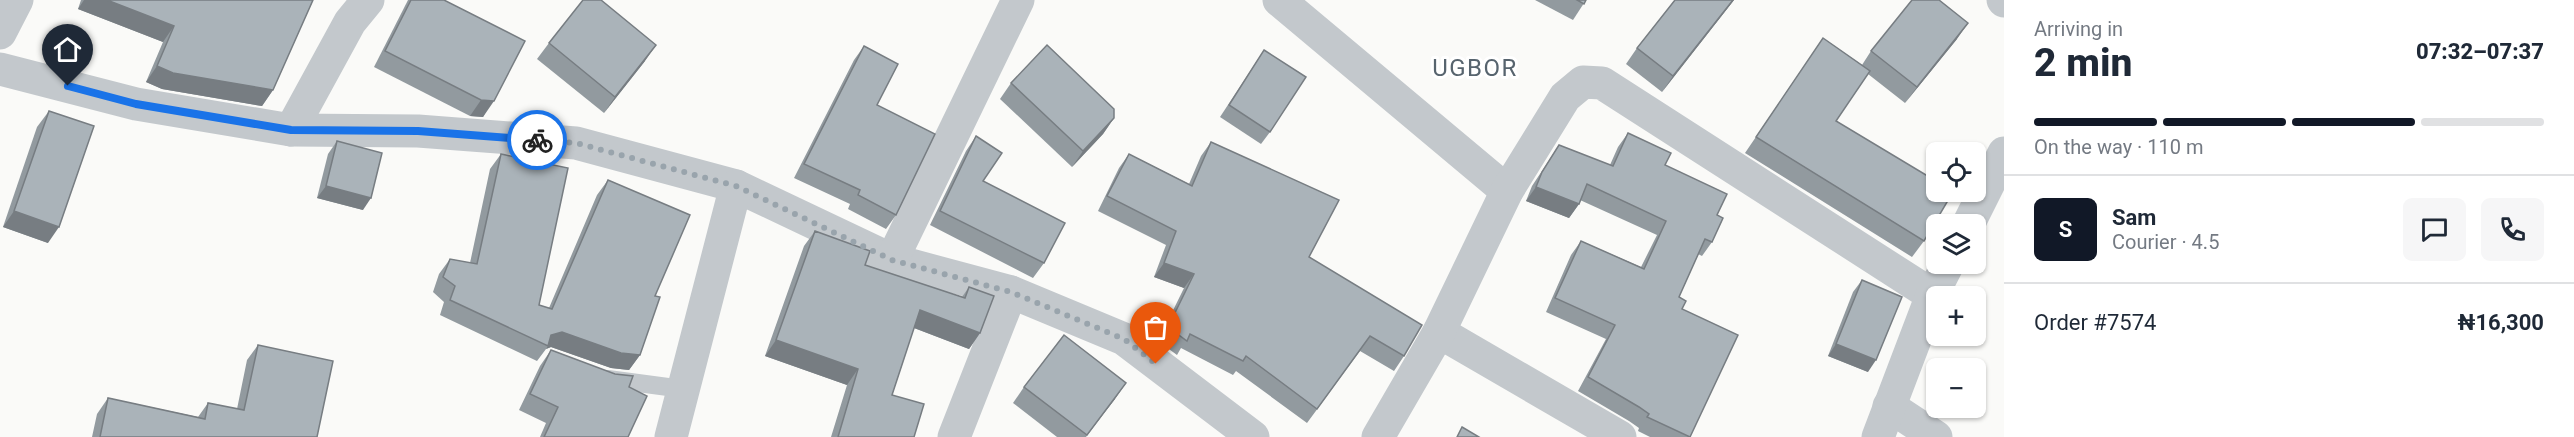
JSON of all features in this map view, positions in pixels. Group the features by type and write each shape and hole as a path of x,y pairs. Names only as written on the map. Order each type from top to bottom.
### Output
{"street":[{"path":"0,33 17,0"},
{"path":"291,130 350,22 368,0"},
{"path":"892,260 1018,0"},
{"path":"1280,0 1507,191"},
{"path":"0,69 136,104 291,130 418,131 576,143 736,186 892,260 1011,292 1124,339 1253,437"},
{"path":"1378,437 1439,332 1507,191 1565,97 1583,82 1602,83 1926,291"},
{"path":"1974,214 2004,153"},
{"path":"671,437 736,186"},
{"path":"954,437 1011,292"},
{"path":"1878,437 1926,310"},
{"path":"1439,332 1620,437"},
{"path":"1888,406 1936,437"}],"lane":[{"path":"588,372 608,379 683,389"}],"building":[{"path":"107,0 313,0 273,90 173,73 157,66 174,26"},
{"path":"411,0 444,0 525,41 494,101 481,100 385,51"},
{"path":"583,0 601,0 656,45 615,97 549,43"},
{"path":"1675,0 1733,0 1673,76 1637,48"},
{"path":"1912,0 1939,0 1968,23 1917,87 1871,51"},
{"path":"1823,38 1870,71 1836,121 1926,175 1926,202 1947,202 1940,214 1926,214 1924,241 1756,137"},
{"path":"1047,45 1114,109 1114,118 1083,151 1011,83"},
{"path":"864,46 898,64 877,105 935,134 896,215 858,195 860,190 804,164"},
{"path":"1264,50 1306,77 1270,132 1229,105"},
{"path":"49,111 94,126 59,227 14,211"},
{"path":"1628,133 1671,153 1665,165 1727,194 1717,215 1723,218 1712,242 1705,239 1679,297 1686,301 1682,309 1738,335 1690,437 1647,417 1649,414 1639,407 1588,377 1615,325 1555,298 1581,241 1644,269 1666,221 1587,184 1579,204 1536,187 1542,172 1559,145 1613,166"},
{"path":"976,136 1002,153 983,181 1065,223 1044,263 940,211"},
{"path":"337,141 382,153 371,198 326,186"},
{"path":"1211,142 1339,200 1309,257 1422,325 1404,356 1370,336 1317,409 1246,356 1243,361 1190,334 1187,341 1168,327 1194,274 1164,263 1176,231 1107,196 1129,154 1192,186"},
{"path":"501,154 568,168 539,305 552,309 608,180 690,215 655,296 660,297 640,355 621,353 562,332 551,335 548,346 450,300 455,286 443,277 450,259 477,264"},
{"path":"815,231 870,251 865,265 965,298 969,287 994,296 980,333 920,310 892,395 924,404 914,437 838,437 858,369 776,340"},
{"path":"1862,280 1902,297 1876,360 1836,344"},
{"path":"1064,335 1126,383 1087,435 1024,387"},
{"path":"258,345 333,361 317,437 100,437 108,398 205,419 208,403 244,410"},
{"path":"551,350 615,374 633,376 629,387 647,396 628,437 544,437 558,407 530,394"},
{"path":"1462,427 1479,437 1457,437"}],"way so far":[{"path":"537,140 576,143 736,186 892,260 1011,292 1124,339 1156,364"}],"district":[{"name":"UGBOR","path":"1475,68"}],"route":[{"path":"68,86 136,104 291,130 418,131 537,140"}]}
